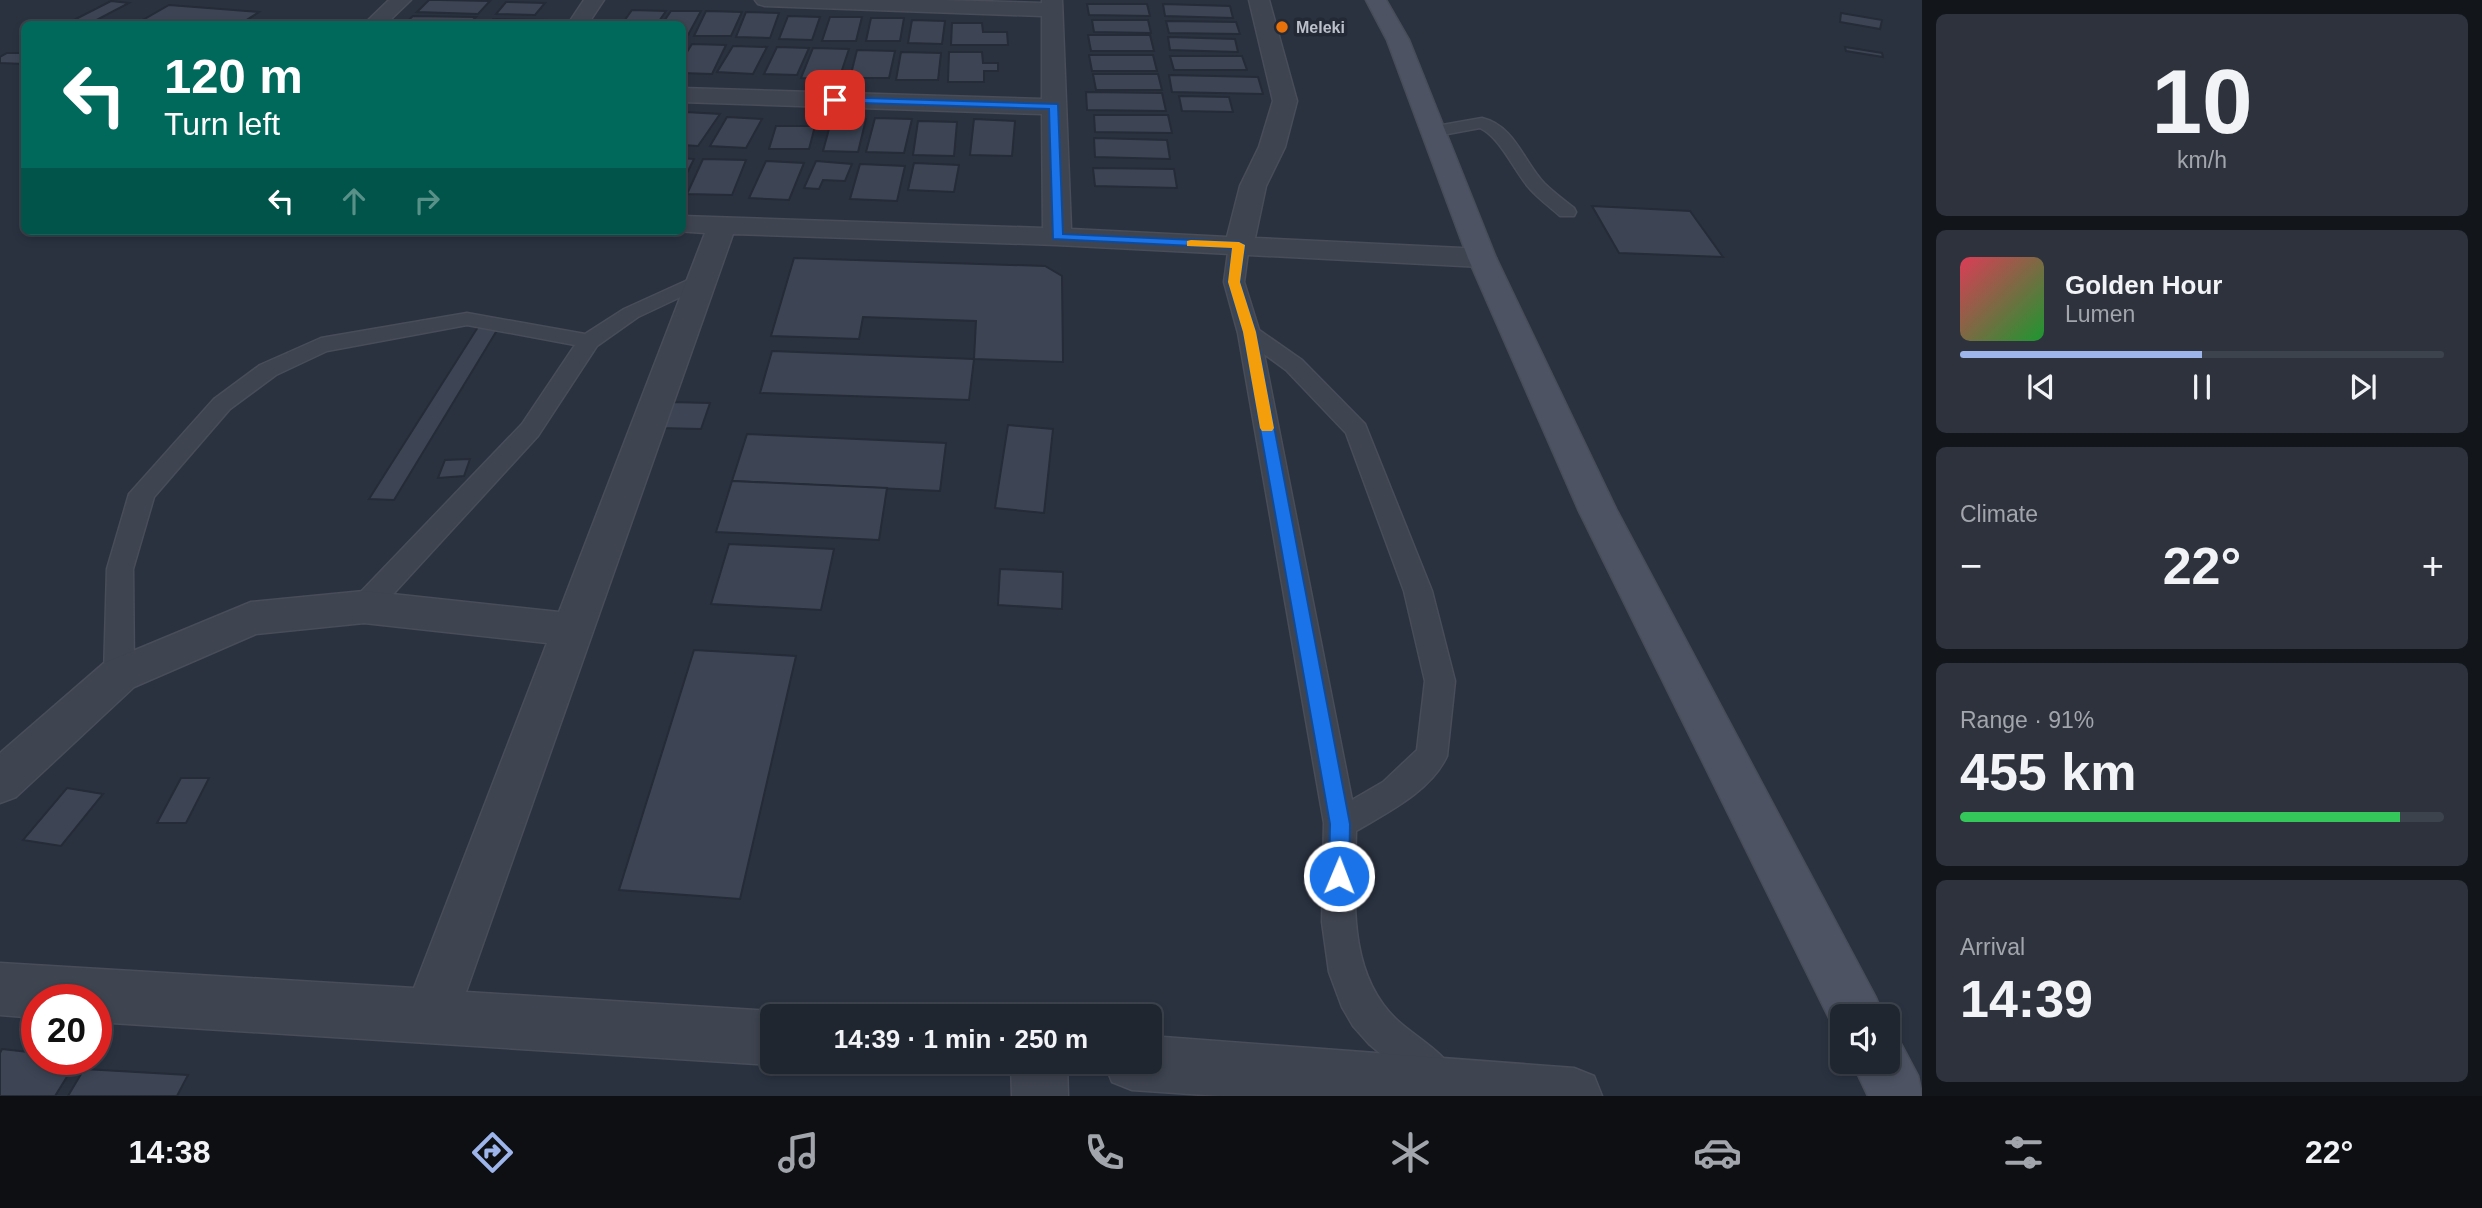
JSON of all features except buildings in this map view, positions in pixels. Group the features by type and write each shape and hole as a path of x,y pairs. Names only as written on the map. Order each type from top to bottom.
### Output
{"street":[{"path":"377,21 401,0"},
{"path":"580,21 594,0"},
{"path":"765,0 1051,5 1057,237"},
{"path":"1239,245 1253,186 1272,147 1284,101 1259,0"},
{"path":"1376,0 1398,40 1482,258 1597,509 1850,1004"},
{"path":"686,94 1054,107"},
{"path":"430,1016 701,280 702,225 1057,237 1482,258"},
{"path":"0,782 119,675 251,618 364,607 573,630"},
{"path":"0,989 760,1037"},
{"path":"1162,1066 1337,1086 1451,1088 1574,1096"},
{"path":"1039,1074 1040,1096"},
{"path":"1886,1074 1898,1096"}],"lane":[{"path":"1432,132 1482,123 1491,127 1503,136 1515,158 1538,187 1567,212"},
{"path":"1239,245 1234,282 1249,332 1340,824 1339,902 1346,976 1365,1012 1397,1044 1451,1088"},
{"path":"364,607 530,430 589,341 631,313 701,280"},
{"path":"119,675 120,569 142,494 222,404 268,370 321,345 467,320 589,341"},
{"path":"1249,332 1294,365 1357,430 1418,591 1440,681 1432,756 1394,792 1340,824"}],"slow traffic":[{"path":"1191,243 1239,245 1234,282 1249,332 1267,428"}],"place":[{"name":"Meleki","path":"1282,27"}],"route":[{"path":"835,100 1054,107 1057,237 1239,245 1234,282 1249,332 1340,824 1339,876"}]}
